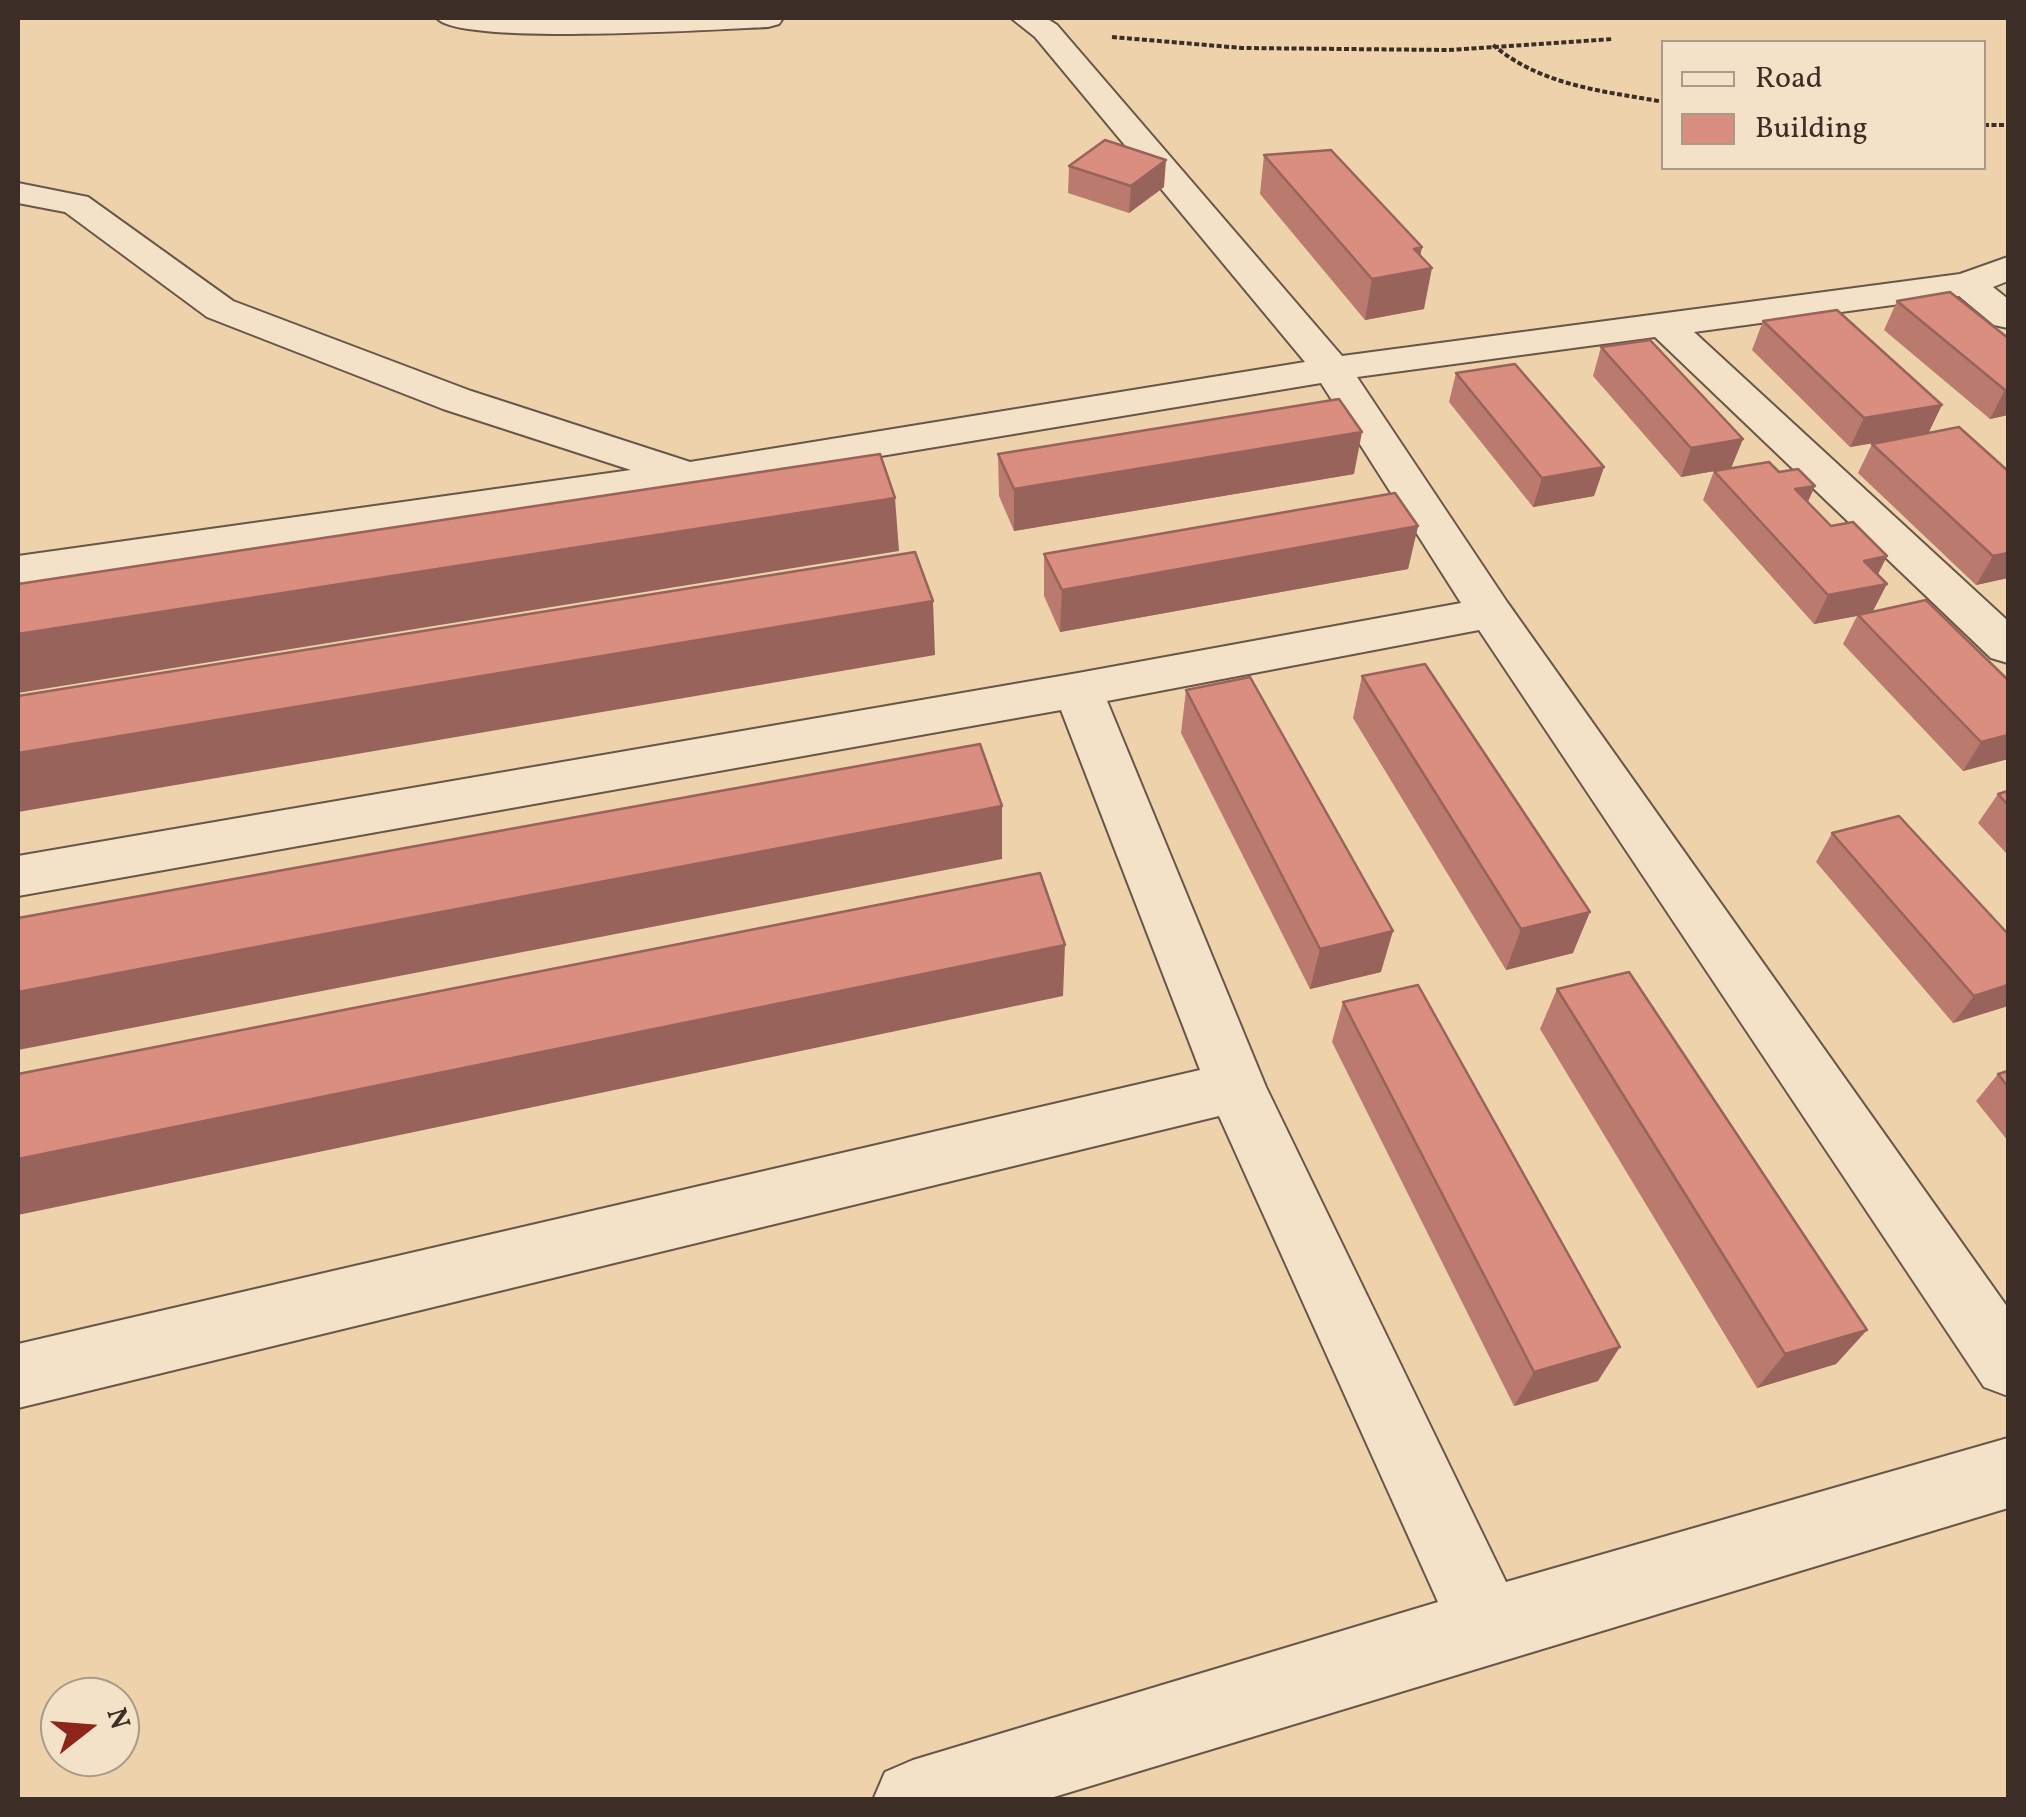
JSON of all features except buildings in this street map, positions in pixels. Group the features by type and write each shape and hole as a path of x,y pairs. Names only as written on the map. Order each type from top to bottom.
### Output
{"street":[{"path":"452,18 464,22 582,25 768,18"},
{"path":"1036,24 1332,369 1491,612 2008,1364"},
{"path":"18,193 76,204 220,309 457,400 688,475"},
{"path":"18,570 688,475 1332,369 1968,284 2008,268"},
{"path":"1968,284 2008,317"},
{"path":"1666,327 2008,647"},
{"path":"18,876 1078,690 1491,612"},
{"path":"1078,690 1236,1087 1486,1625"},
{"path":"18,1376 1236,1087"},
{"path":"913,1800 1486,1625 2008,1472"}],"path":[{"path":"1036,24 1242,48 1449,50 1492,44 1613,39"},
{"path":"1492,44 1507,60 1537,76 1661,101"}]}
